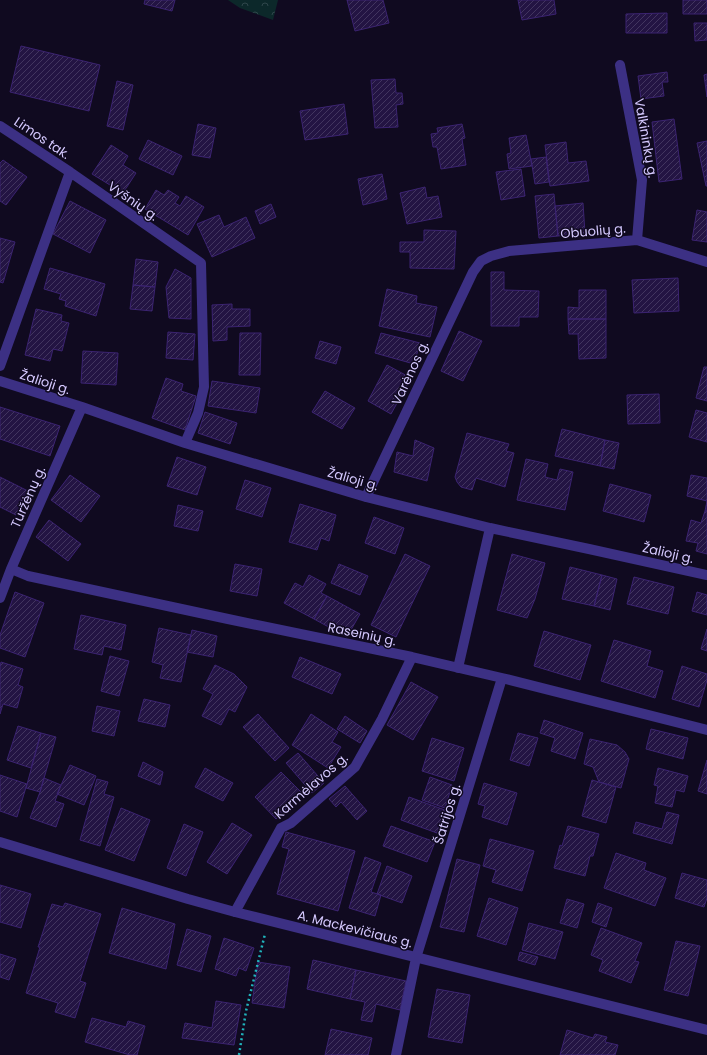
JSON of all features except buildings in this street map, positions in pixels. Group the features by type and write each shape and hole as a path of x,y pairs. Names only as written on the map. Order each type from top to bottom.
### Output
{"street":[{"name":"Valkininkų g.","path":"620,65 642,180 636,240"},
{"name":"Limos tak.","path":"0,126 70,172"},
{"path":"0,366 70,172"},
{"name":"Vyšnių g.","path":"70,172 201,263 204,387 198,413 184,443"},
{"name":"Obuolių g.","path":"481,261 491,256 509,251 636,240 707,262"},
{"name":"Varėnos g.","path":"366,497 473,272 481,261"},
{"name":"Žalioji g.","path":"0,381 82,407 184,443 366,497 490,528 589,548 707,575"},
{"name":"Turžėnų g.","path":"0,598 11,569 82,407"},
{"path":"458,668 490,528"},
{"name":"Raseinių g.","path":"11,569 36,578 412,657 502,678 707,730"},
{"name":"Karmėlavos g.","path":"235,912 281,828 295,819 355,767 382,719 412,657"},
{"name":"Šatrijos g.","path":"396,1055 416,958 502,678"},
{"name":"A. Mackevičiaus g.","path":"0,842 235,912 707,1030"}],"path":[{"path":"239,1055 246,1010 268,920"}],"green space":[{"path":"228,0 278,0 273,20 240,8"}]}
